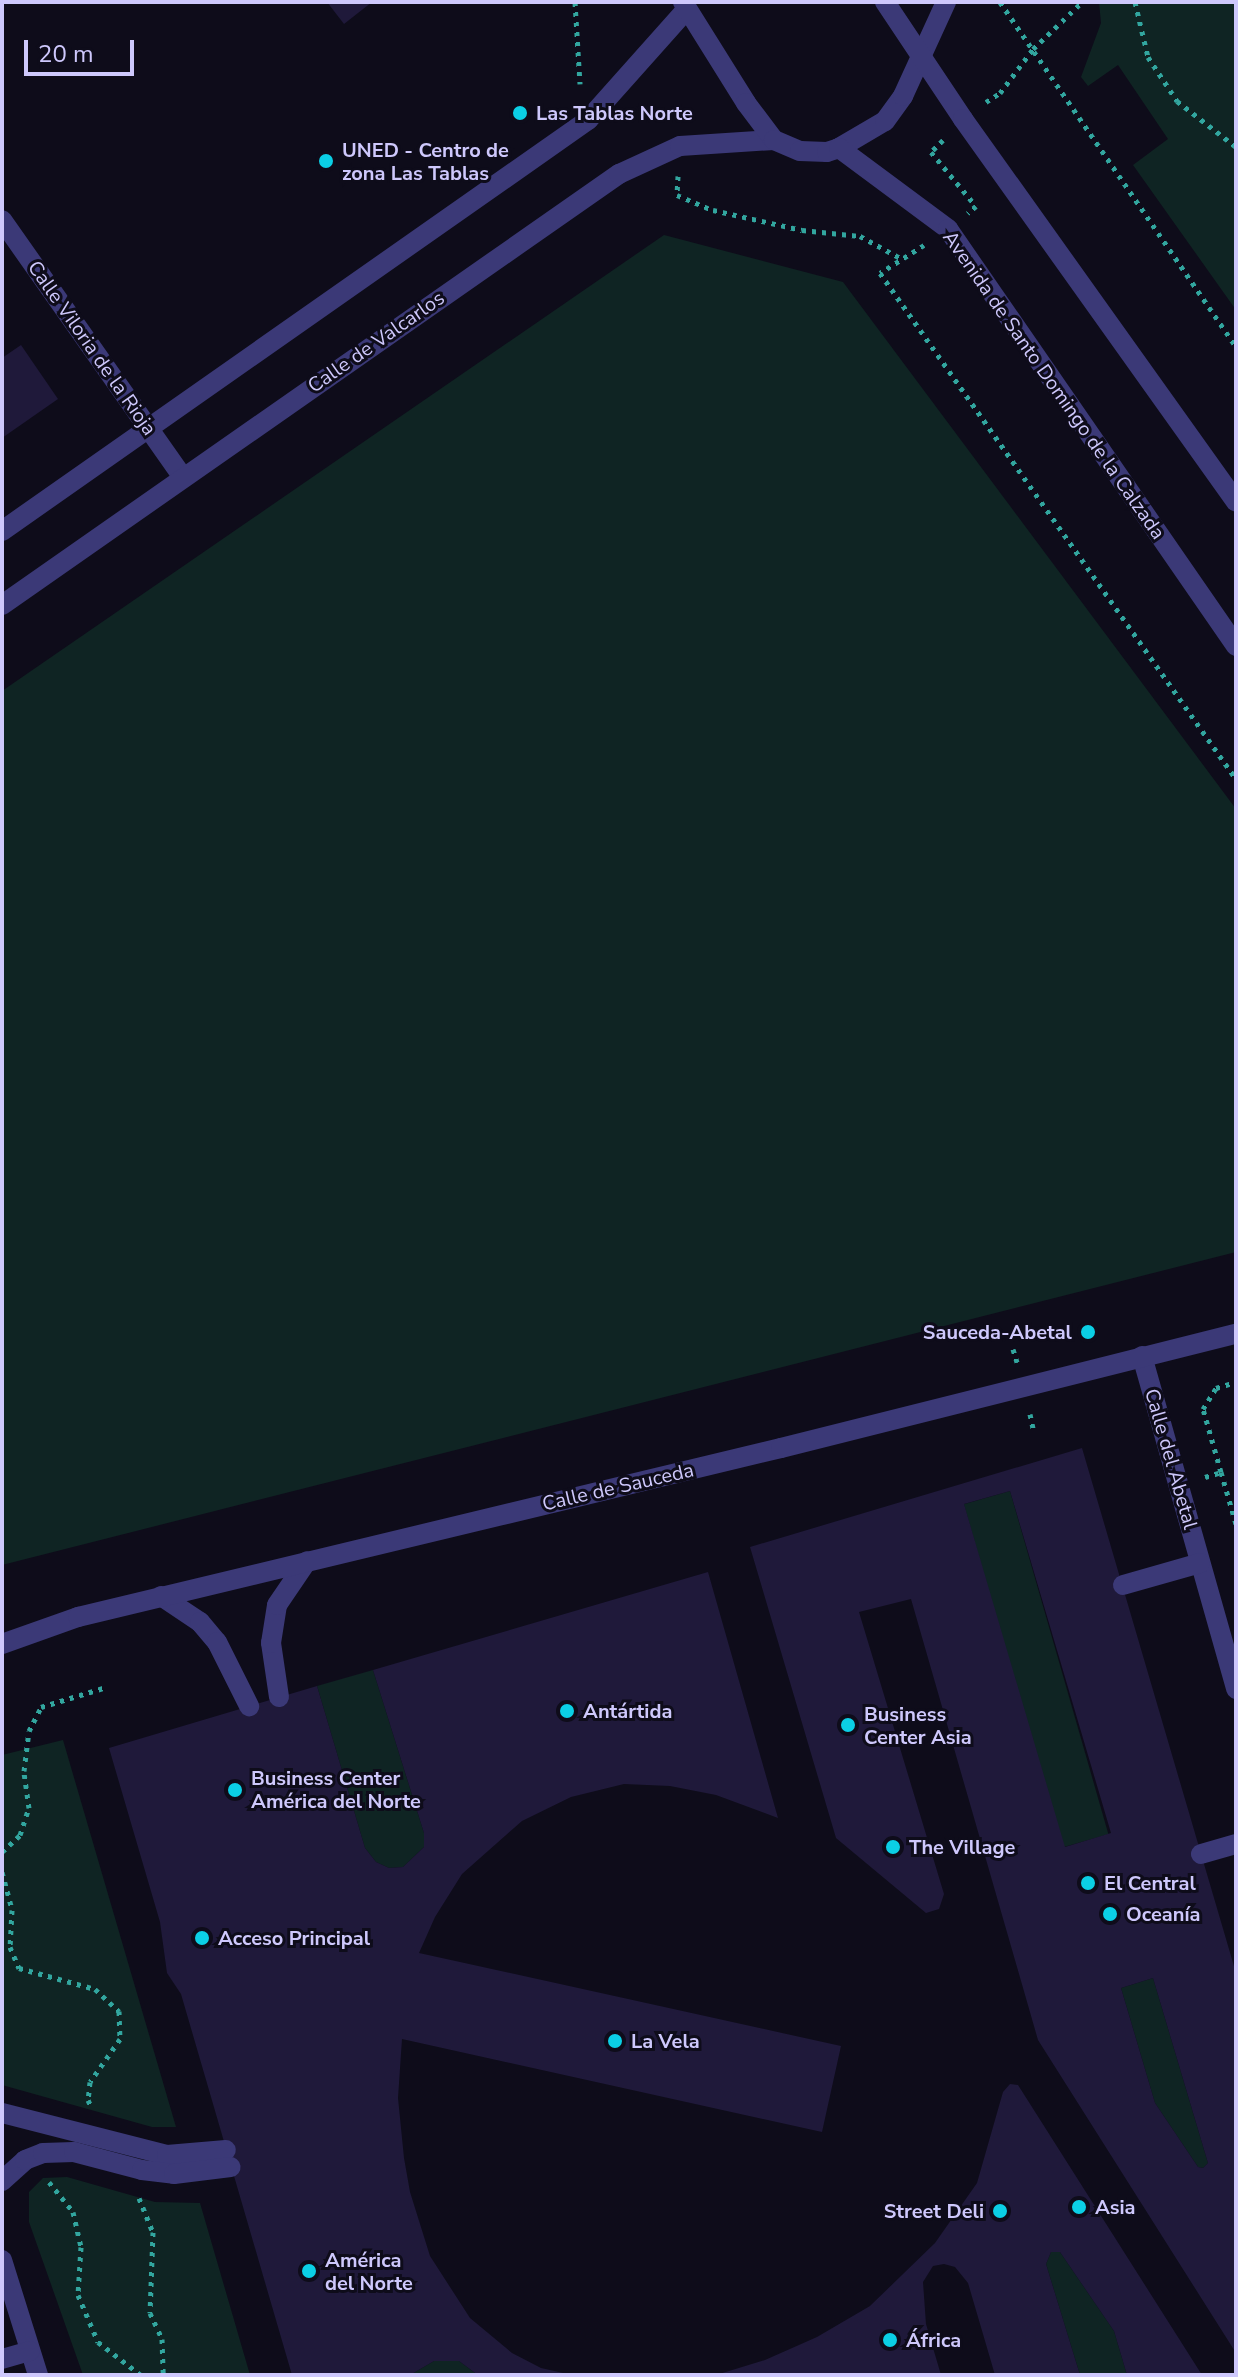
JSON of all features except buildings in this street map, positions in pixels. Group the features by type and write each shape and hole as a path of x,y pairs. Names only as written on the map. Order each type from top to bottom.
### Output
{"street":[{"path":"885,2 1236,502"},
{"path":"2,531 588,120 684,6 774,140 800,151 827,152 885,121 903,96 946,2"},
{"name":"Calle de Valcarlos","path":"2,605 182,476 619,174 680,146 774,140"},
{"name":"Avenida de Santo Domingo de la Calzada","path":"839,148 948,229 1236,646"},
{"name":"Calle Viloria de la Rioja","path":"2,220 182,476"},
{"name":"Calle de Sauceda","path":"2,1644 78,1617 161,1596 781,1448 1236,1334"},
{"name":"Calle del Abetal","path":"1142,1356 1236,1689"},
{"path":"279,1697 271,1643 277,1605 307,1561"},
{"path":"1123,1585 1200,1563"},
{"path":"161,1596 200,1622 209,1632 249,1706"},
{"path":"1201,1854 1236,1844"},
{"path":"2,2113 22,2121 167,2155 229,2159 174,2174 74,2152 43,2153 25,2160 2,2181"},
{"path":"2,2260 38,2375"},
{"path":"2,2359 30,2351"}],"path":[{"path":"575,2 575,43 588,120"},
{"path":"1000,2 1236,347"},
{"path":"1135,2 1148,57 1177,101 1236,147"},
{"path":"680,146 677,195 752,220 802,230 860,236 902,259"},
{"path":"1221,1472 1203,1409 1216,1388 1236,1382"},
{"path":"2,1852 20,1835 29,1808 24,1771 29,1731 41,1707 103,1688"},
{"path":"39,2187 50,2182 73,2212 81,2247 78,2295 98,2342 141,2375"}],"green space":[{"path":"1099,2 1236,2 1236,310 1133,165 1168,139 1118,65 1088,86 1081,77 1101,23"},
{"path":"664,235 843,282 1236,809 1236,1252 2,1565 2,691"},
{"path":"1010,1491 1108,1834 1062,1847 964,1504"},
{"path":"373,1670 424,1833 424,1847 403,1867 389,1868 376,1862 365,1848 317,1686"},
{"path":"63,1740 176,2127 152,2127 2,2085 2,1755"},
{"path":"1153,1978 1208,2163 1203,2168 1198,2167 1155,2103 1121,1988"},
{"path":"67,2177 155,2202 200,2203 250,2375 83,2375 29,2222 29,2192 43,2178"},
{"path":"1051,2252 1060,2252 1114,2331 1127,2375 1080,2375 1046,2264"},
{"path":"434,2361 459,2361 478,2375 410,2375"}],"place":[{"name":"Las Tablas Norte","path":"520,113"},
{"name":"UNED - Centro de zona Las Tablas","path":"326,161"},
{"name":"Sauceda-Abetal","path":"1088,1332"},
{"name":"Antártida","path":"567,1711"},
{"name":"Business Center Asia","path":"848,1725"},
{"name":"Business Center América del Norte","path":"235,1790"},
{"name":"The Village","path":"893,1847"},
{"name":"El Central","path":"1088,1883"},
{"name":"Oceanía","path":"1110,1914"},
{"name":"Acceso Principal","path":"202,1938"},
{"name":"La Vela","path":"615,2041"},
{"name":"Asia","path":"1079,2207"},
{"name":"Street Deli","path":"1000,2211"},
{"name":"América del Norte","path":"309,2271"},
{"name":"África","path":"890,2340"}]}
